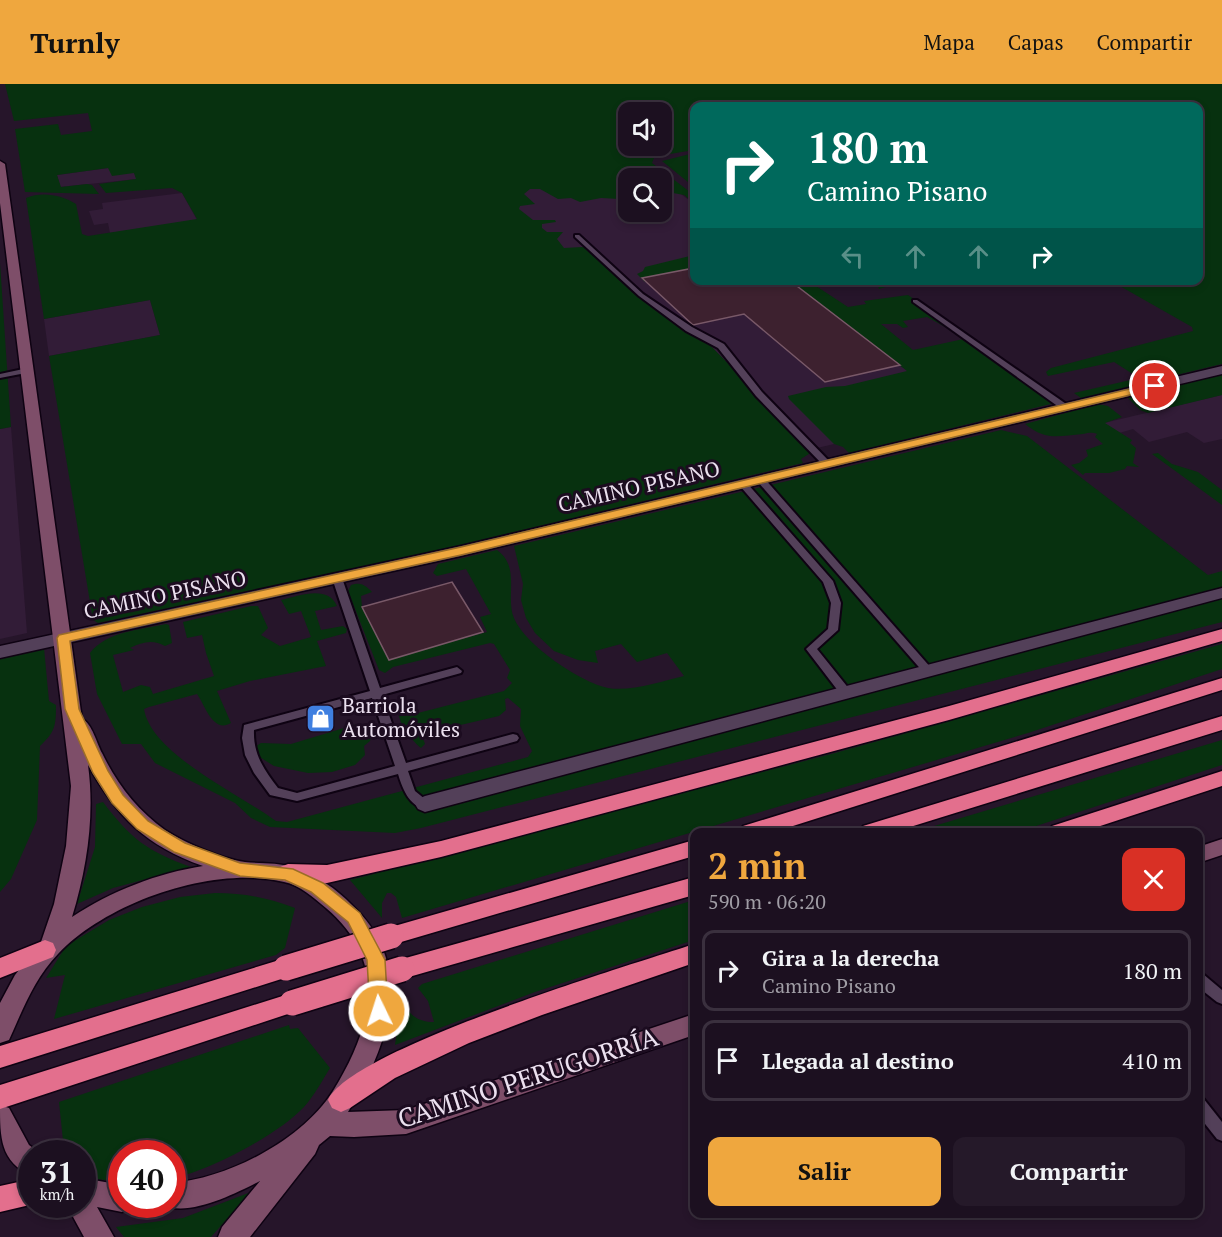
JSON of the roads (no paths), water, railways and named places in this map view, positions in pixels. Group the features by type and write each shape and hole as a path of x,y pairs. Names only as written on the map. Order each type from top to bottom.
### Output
{"highway":[{"path":"288,873 327,874 441,849 938,716 1222,636"},
{"path":"763,828 1222,684"},
{"path":"883,828 1222,723"},
{"path":"1071,828 1222,778"},
{"path":"0,1057 391,936 690,850"},
{"path":"0,1097 402,969 690,887"},
{"path":"0,968 49,947"},
{"path":"340,1100 385,1071 442,1044 530,1009 690,955"},
{"path":"0,1199 18,1195"}],"street":[{"path":"0,164 81,786 81,816 74,872 63,914 49,947 13,997 0,1032"},
{"name":"CAMINO PISANO","path":"0,652 337,578 1222,370"},
{"path":"425,804 1222,593"},
{"path":"72,709 101,773 118,799 142,825 179,848 240,869"},
{"path":"1203,854 1222,848"},
{"path":"49,947 79,922 116,902 152,887 197,874 240,869 288,873 317,888 354,918 376,960 379,1011 362,1066 322,1126 232,1237"},
{"name":"CAMINO PERUGORRÍA","path":"322,1126 406,1122 690,1026"},
{"path":"0,1117 18,1150"},
{"path":"186,1194 199,1193 267,1164 322,1126"},
{"path":"88,1218 100,1237"}],"lane":[{"path":"577,236 641,295 689,329 721,346 759,394 811,451 826,464"},
{"path":"915,301 1066,408"},
{"path":"0,376 28,370"},
{"path":"761,480 928,671"},
{"path":"743,484 828,581 836,603 833,630 811,649 846,693"},
{"path":"337,578 410,793 425,804"},
{"path":"457,670 248,728 247,744 257,769 274,792 297,797 513,738"},
{"path":"1203,982 1222,998"},
{"path":"1203,1109 1222,1134"}],"place":[{"name":"Barriola Automóviles","path":"321,718"}]}
